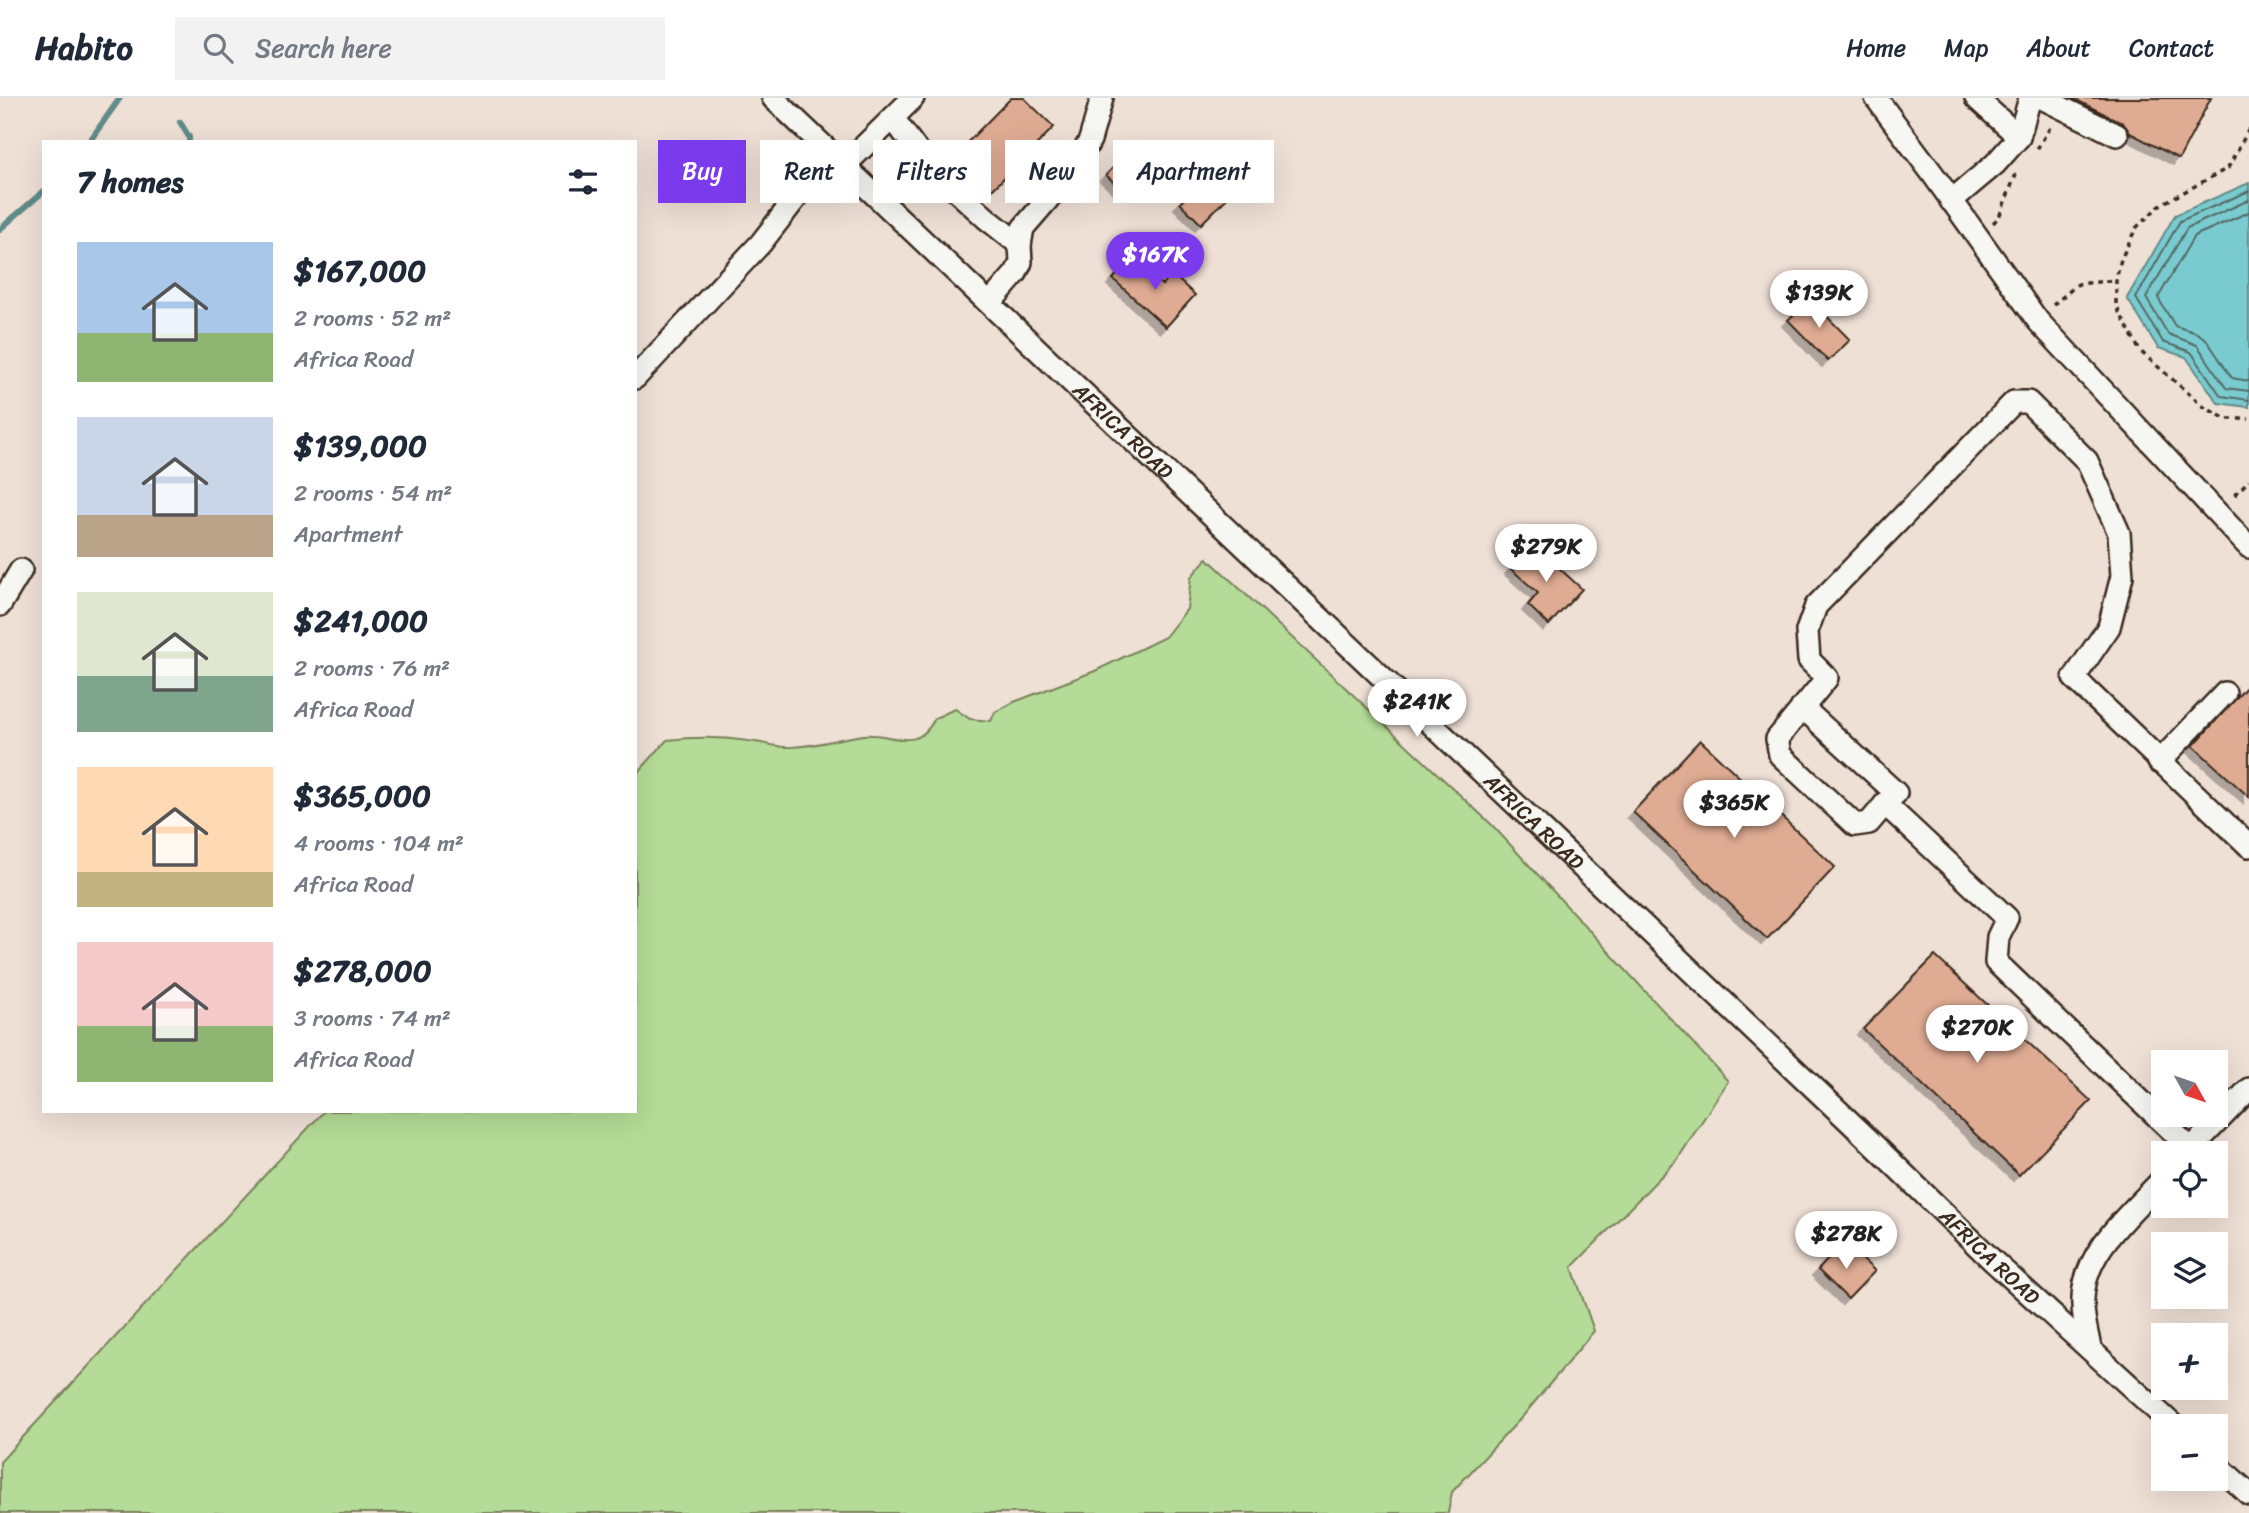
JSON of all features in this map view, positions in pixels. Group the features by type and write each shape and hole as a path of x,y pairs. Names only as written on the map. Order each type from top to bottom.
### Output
{"street":[{"name":"AFRICA ROAD","path":"773,98 817,140"},
{"path":"859,143 893,118 913,98"},
{"path":"990,303 1016,273 1021,262 1023,228 1074,169 1090,140 1102,98"},
{"path":"1876,98 2038,321 2205,500 2241,521 2249,547"},
{"path":"1976,98 2019,137"},
{"path":"1951,201 1995,164 2019,137 2030,98"},
{"path":"2050,102 2117,135"},
{"path":"893,118 926,163 1020,245"},
{"name":"AFRICA ROAD","path":"859,180 1992,1260 2162,1414"},
{"path":"637,376 797,203"},
{"path":"1802,707 1896,793 1869,823 1855,825 1780,755 1776,739 1802,707 1827,678 1809,660 1807,631 1816,606 2014,402 2028,402 2087,461 2119,533 2122,576 2109,627 2074,678 2249,846"},
{"path":"0,605 21,570"},
{"path":"2159,762 2225,693"},
{"path":"1885,804 2007,918 1998,937 1996,962 2179,1141"},
{"path":"2199,1141 2249,1089"},
{"path":"2090,1349 2082,1305 2084,1285 2092,1264 2115,1229 2151,1192"},
{"path":"2228,1475 2249,1494"}],"path":[{"path":"2033,154 2046,138 2050,102"},
{"path":"2249,129 2228,168 2160,205 2136,228 2120,259 2116,280 2116,306 2140,351 2204,407 2226,419 2249,419"},
{"path":"1992,225 1999,217 2008,191 2021,168"},
{"path":"2049,309 2078,284 2116,280"},
{"path":"2235,495 2249,480"}],"green space":[{"path":"1207,558 1492,825 1728,1081 1677,1160 1572,1267 1594,1331 1523,1416 1452,1492 1448,1513 0,1513 0,1462 322,1113 637,1113 637,774 667,740 718,738 795,747 864,735 912,739 928,729 935,718 955,709 970,719 991,721 995,712 1014,702 1095,671 1165,637 1187,609 1191,577"}],"water":[{"path":"2249,183 2249,407 2218,403 2186,357 2158,348 2127,298 2175,215"}],"building":[{"path":"1011,98 1024,98 1054,127 1041,140 1005,140 1005,177 991,191 991,140 970,140"},
{"path":"2072,98 2211,98 2179,159 2130,133 2123,123"},
{"path":"1113,168 1113,182 1106,175"},
{"path":"1180,203 1222,203 1201,224"},
{"path":"1132,258 1162,285 1172,274 1195,295 1166,327 1113,279"},
{"path":"1810,299 1850,340 1828,361 1788,320"},
{"path":"1533,544 1582,589 1549,625 1528,605 1538,593 1511,569"},
{"path":"2249,684 2249,797 2193,746"},
{"path":"1700,740 1835,867 1767,939 1633,812"},
{"path":"1935,956 2091,1101 2019,1175 1863,1029"},
{"path":"1844,1242 1875,1271 1848,1299 1818,1270"}],"waterway":[{"path":"90,140 120,98"},
{"path":"180,122 189,140"},
{"path":"0,229 42,193"}]}
